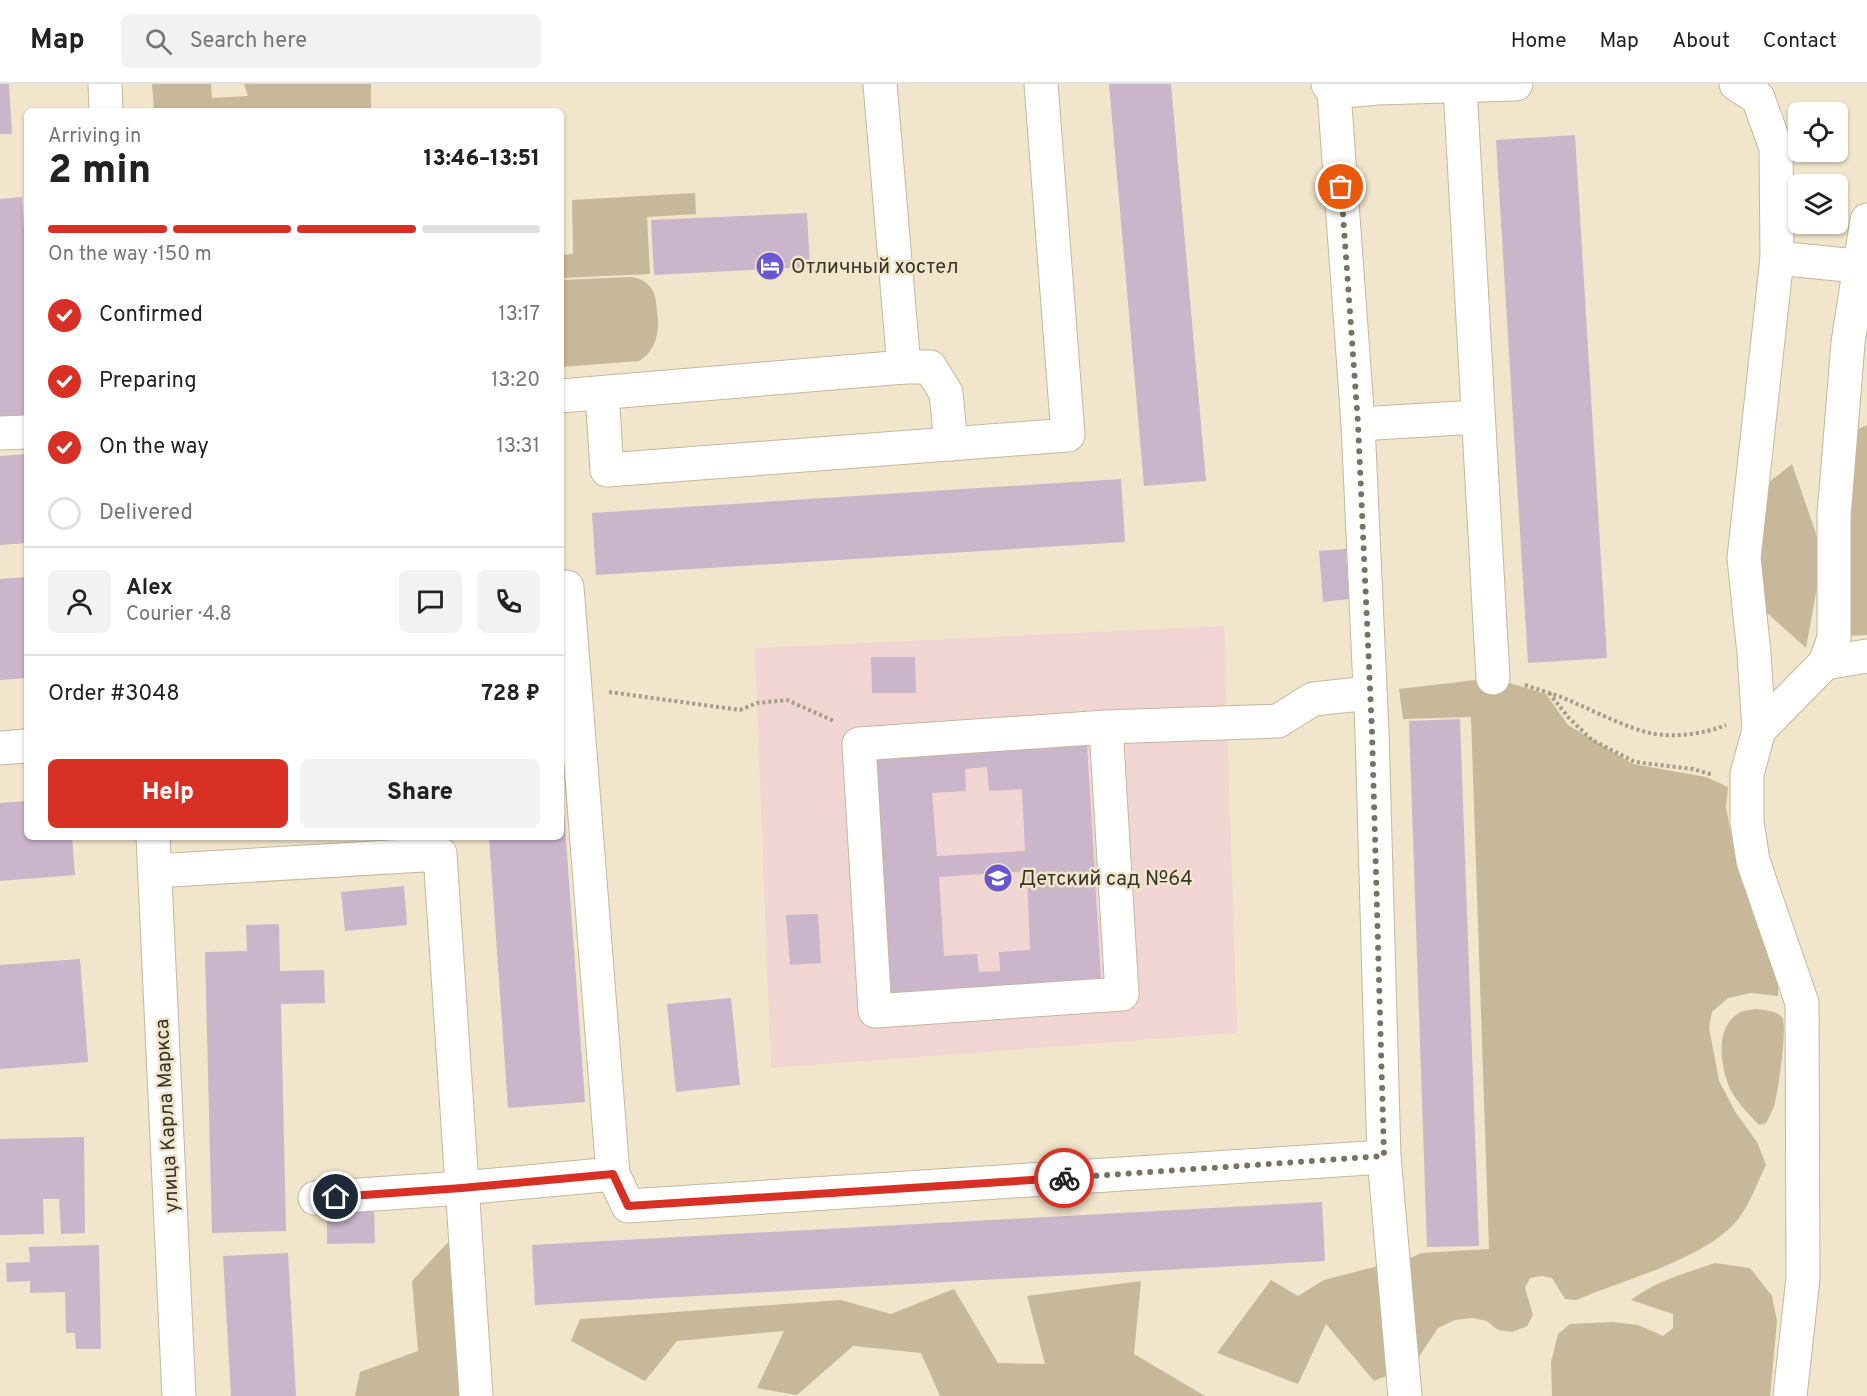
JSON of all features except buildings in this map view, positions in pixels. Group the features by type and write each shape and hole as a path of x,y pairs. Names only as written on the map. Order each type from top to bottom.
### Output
{"street":[{"path":"105,84 106,108"},
{"path":"880,84 904,367"},
{"path":"602,393 607,470 1068,435 1041,84"},
{"path":"1405,1396 1384,1156 1370,696 1358,424 1331,88 1516,84"},
{"path":"1460,87 1492,678"},
{"path":"1753,89 1776,148 1777,258 1744,558 1759,721 1747,774 1747,822 1753,861 1802,1003 1803,1278 1790,1396"},
{"path":"1759,721 1825,663 1833,638 1834,516 1848,343 1863,267 1867,220"},
{"path":"1777,258 1863,267"},
{"path":"564,396 904,367 930,368 946,393 951,444"},
{"path":"1358,424 1478,417"},
{"path":"0,434 24,432"},
{"path":"567,587 613,1174 628,1206 1384,1156"},
{"path":"1825,663 1867,656"},
{"path":"1106,727 1122,994 875,1011 859,744 1106,727 1278,721 1313,699 1370,696"},
{"path":"0,748 24,746"},
{"name":"улица Карла Маркса","path":"153,840 179,1396"},
{"path":"155,871 440,854 476,1396"},
{"path":"315,1198 462,1188 613,1174"}],"path":[{"path":"1492,678 1549,693 1651,733 1710,732 1759,721"},
{"path":"576,687 729,710 740,710 757,703 787,700 836,722 860,721 867,726 876,743"},
{"path":"1549,693 1568,717 1593,740 1608,748 1635,762 1693,769 1713,775 1732,783 1747,798"}],"shaded area":[{"path":"152,84 211,84 212,98 248,96 244,84 371,84 371,108 154,108"},
{"path":"695,193 696,214 647,217 650,274 564,278 564,255 573,254 572,200"},
{"path":"631,277 647,283 655,296 658,318 656,339 645,357 639,361 564,367 564,280"},
{"path":"1867,425 1867,635 1846,636 1852,432"},
{"path":"1792,464 1823,554 1806,648 1744,592 1748,499"},
{"name":"Детский сад №64","path":"1224,626 1237,1033 771,1068 755,648"},
{"path":"1493,678 1546,694 1568,725 1633,764 1706,777 1728,787 1726,807 1734,850 1743,870 1778,982 1778,996 1751,993 1728,998 1712,1012 1709,1027 1719,1081 1736,1113 1757,1142 1766,1165 1747,1205 1733,1225 1718,1238 1680,1259 1576,1300 1565,1299 1552,1278 1542,1276 1530,1278 1525,1288 1533,1315 1527,1326 1512,1332 1498,1330 1487,1321 1472,1318 1455,1320 1438,1328 1414,1364 1374,1381 1326,1324 1298,1384 1217,1353 1271,1280 1298,1296 1324,1280 1421,1253 1489,1249 1471,717 1403,719 1399,689"},
{"path":"1755,1009 1776,1013 1782,1017 1784,1022 1782,1060 1776,1099 1766,1123 1759,1125 1731,1090 1725,1075 1722,1055 1723,1035 1727,1026 1741,1012"},
{"path":"450,1240 466,1396 355,1396 360,1372 418,1351 412,1281"},
{"path":"1715,1263 1750,1268 1772,1296 1777,1321 1770,1396 1552,1396 1551,1362 1558,1334 1570,1324 1613,1322 1638,1325 1663,1336 1673,1328 1673,1314 1631,1300 1661,1283"},
{"path":"1141,1281 1134,1354 1205,1396 940,1396 921,1353 853,1346 797,1395 757,1388 784,1331 677,1341 645,1381 571,1341 580,1319 841,1300 891,1314 954,1289 998,1363 1045,1364 1027,1296"}],"way so far":[{"path":"1064,1178 1384,1156 1372,732 1358,424 1341,187"}],"place":[{"name":"Отличный хостел","path":"770,266"},
{"name":"Детский сад №64","path":"998,878"}],"route":[{"path":"336,1197 613,1174 628,1206 1064,1178"}]}
